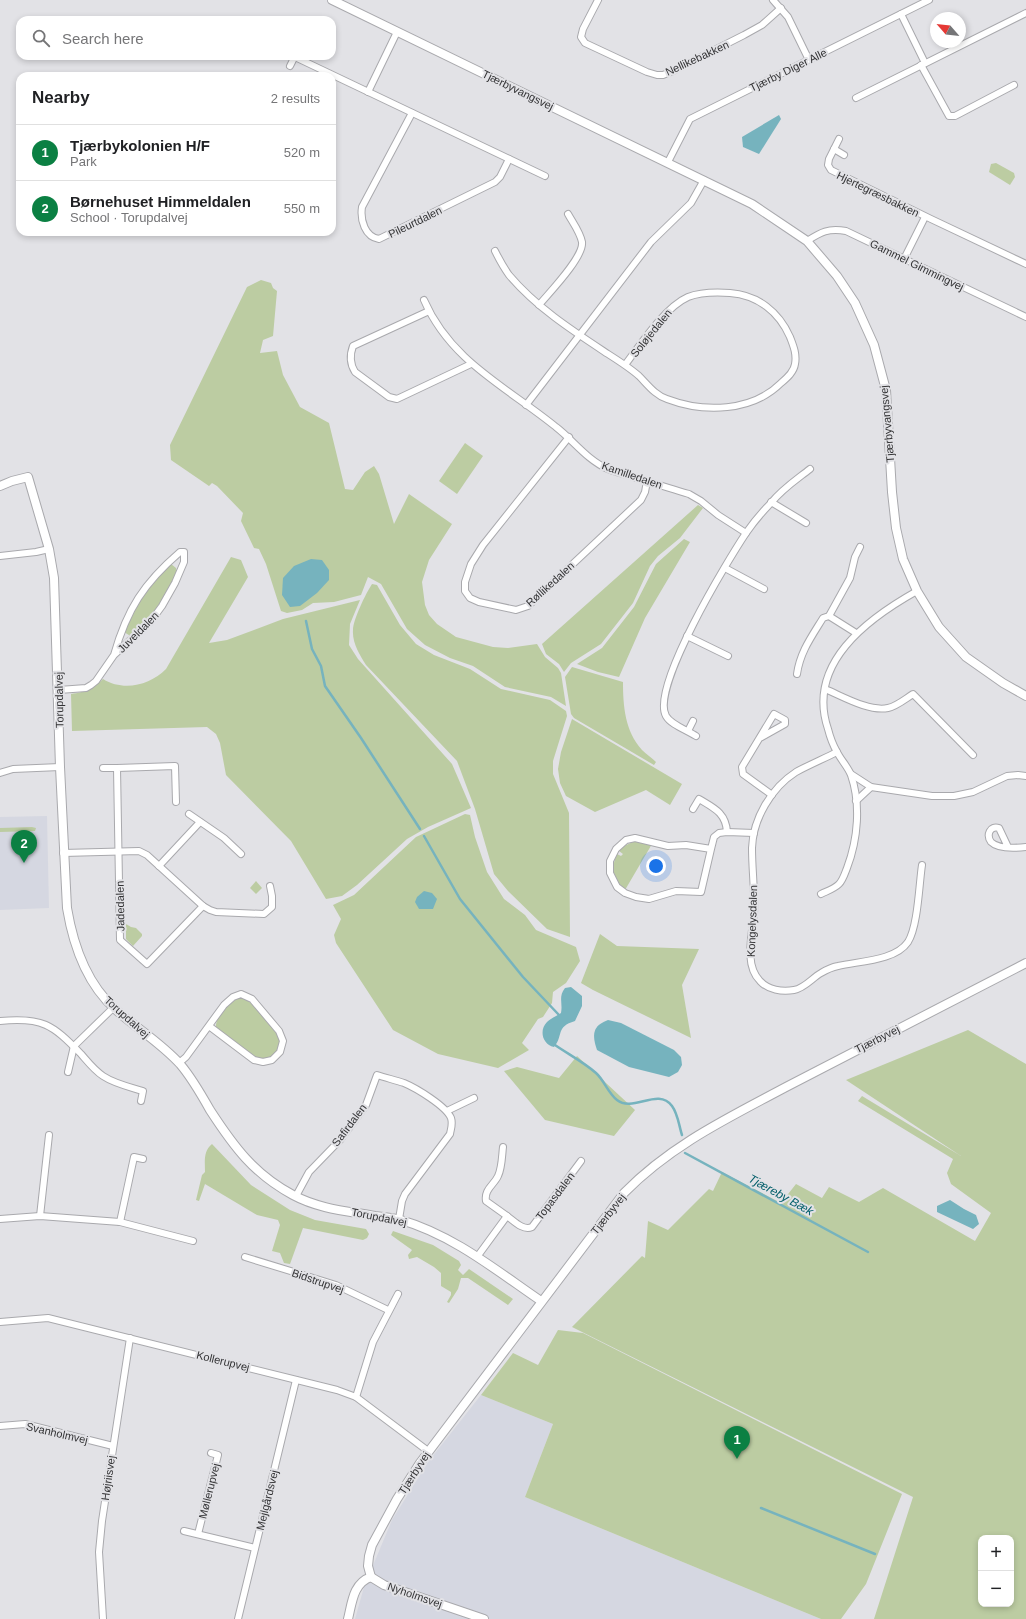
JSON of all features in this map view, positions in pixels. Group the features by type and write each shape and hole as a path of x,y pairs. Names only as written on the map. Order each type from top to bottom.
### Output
{"street":[{"name":"Tjærbyvangsvej","path":"332,0 752,204 806,241 837,276 854,303 874,345 886,390 892,492 896,528 903,559 917,591 939,627 966,657 1003,683 1026,696"},
{"name":"Nellikebakken","path":"598,0 583,29 581,37 586,43 657,75 673,71 744,35 762,25 781,8"},
{"path":"774,0 788,17 809,60"},
{"name":"Tjærby Diger Alle","path":"668,162 690,119 929,0"},
{"path":"856,98 1026,13"},
{"path":"901,14 923,64 949,116 955,116 1014,85"},
{"path":"368,92 397,32"},
{"path":"290,66 293,60"},
{"path":"303,60 327,72"},
{"path":"336,76 545,176"},
{"name":"Pileurtdalen","path":"412,112 362,207 361,216 369,235 374,238 379,239 495,182 500,178 509,159"},
{"name":"Hjertegræsbakken","path":"839,139 828,165 831,170 925,217 1026,264"},
{"name":"Hjertegræsbakken","path":"834,150 844,155"},
{"path":"526,405 651,242 691,202 704,180"},
{"path":"539,306 581,253 582,243 568,214"},
{"name":"Hjertegræsbakken","path":"904,258 925,217"},
{"name":"Gammel Gimmingvej","path":"806,241 822,232 835,229 846,231 1026,317"},
{"name":"Soløjedalen","path":"494,251 508,274 539,306 579,336 625,365 651,389 666,399 688,405 723,408 751,402 776,388 791,375 795,364 795,349 786,328 775,312 758,300 738,294 711,292 688,297 674,305 625,365"},
{"name":"Kamilledalen","path":"424,300 429,311 446,336 471,364 489,379 569,437 591,459 607,469 689,494 746,533"},
{"path":"429,311 353,346 351,351 351,366 355,372 389,397 397,399 471,364"},
{"name":"Røllikedalen","path":"569,437 483,545 471,564 465,582 465,591 470,598 479,602 516,610 528,606 641,500 645,492 647,481"},
{"path":"696,736 671,722 665,715 663,705 671,672 705,602 746,533 771,502 789,485 810,470"},
{"name":"Torupdalvej","path":"0,486 28,477 49,549 54,578 66,908 72,936 90,978 113,1008 179,1063 191,1078 234,1145 247,1161 267,1178 296,1196 331,1209 399,1219 424,1227 442,1235 541,1301"},
{"path":"771,502 806,523"},
{"path":"797,674 798,662 802,653 823,618 829,616 850,578 855,557 860,547"},
{"path":"0,556 49,549"},
{"name":"Juveldalen","path":"59,690 86,688 91,685 96,681 114,655 144,629 162,606 179,575 184,562 184,552 180,552 170,561 154,577 138,597 124,625 114,655"},
{"path":"725,568 764,589"},
{"path":"917,591 892,605 856,634 838,654 830,670 824,689 824,708 827,728 836,752 851,774 871,787 932,796 954,796 973,792 1007,776 1026,776"},
{"path":"829,616 856,634"},
{"path":"688,636 728,656"},
{"path":"824,689 875,708 888,708 913,694 973,755"},
{"path":"688,731 693,721"},
{"path":"760,738 742,767 744,774 772,795"},
{"name":"Kongelysdalen","path":"836,752 796,773 783,783 772,795 763,809 754,833 752,847 754,909 750,959 754,974 760,982 770,988 782,991 795,990 804,986 822,973 837,966 892,955 907,942 913,932 922,865"},
{"path":"103,768 175,766 176,802"},
{"path":"0,773 13,769 60,767"},
{"name":"Jadedalen","path":"117,768 120,940 146,964 203,906"},
{"path":"821,894 833,889 840,883 850,862 855,844 857,825 856,801 851,774"},
{"path":"856,801 871,787"},
{"path":"693,809 699,799 715,808 725,818 727,823 727,832"},
{"path":"189,814 224,838 241,854"},
{"path":"159,866 200,822"},
{"path":"711,849 686,845 668,846 635,838 626,840 616,849 610,861 610,873 617,887 625,893 636,897 649,899 676,891 701,892 714,837 719,833 727,832 754,833"},
{"path":"1008,847 1026,847"},
{"path":"63,853 138,850 147,855 203,906 216,912 264,914 272,907 270,886"},
{"name":"Tjærbyvej","path":"371,1577 368,1566 368,1556 372,1545 397,1499 428,1451 624,1193 642,1174 666,1156 734,1114 1026,963"},
{"path":"179,1063 186,1058 224,1005 233,997 241,994 252,998 279,1031 283,1041 282,1049 272,1060 258,1062 209,1026"},
{"path":"68,1072 74,1046 113,1008"},
{"path":"0,1021 23,1019 39,1022 54,1029 74,1046 104,1077 117,1083 143,1090 141,1101"},
{"name":"Safirdalen","path":"296,1196 308,1172 340,1140 366,1105 377,1075 405,1084 426,1095 447,1112"},
{"path":"399,1219 402,1201 405,1194 450,1134 452,1126 451,1119 447,1112 474,1098"},
{"path":"40,1216 49,1135"},
{"name":"Topasdalen","path":"503,1147 499,1175 486,1193 486,1201 524,1228 532,1226 582,1161"},
{"path":"120,1222 134,1157 143,1159"},
{"path":"0,1219 40,1216 120,1222 193,1241"},
{"path":"477,1257 507,1216"},
{"name":"Bidstrupvej","path":"246,1257 336,1285 388,1310"},
{"path":"356,1397 374,1342 388,1310 398,1294"},
{"name":"Kollerupvej","path":"0,1322 48,1318 337,1390 356,1397 428,1451"},
{"name":"Højriisvej","path":"103,1619 99,1552 102,1521 130,1338"},
{"name":"Mejlgårdsvej","path":"238,1619 296,1380"},
{"name":"Svanholmvej","path":"0,1426 25,1424 113,1446"},
{"name":"Møllerupvej","path":"198,1534 218,1455 211,1453"},
{"name":"Møllerupvej","path":"184,1531 255,1548"},
{"path":"348,1619 357,1587 366,1579 371,1577"},
{"name":"Nyholmsvej","path":"371,1577 384,1585 484,1619"}],"shaded area":[{"path":"47,816 49,908 0,910 0,817"},
{"path":"481,1395 553,1424 525,1497 821,1619 355,1619 364,1587 392,1520 428,1462"}],"green space":[{"path":"996,163 1014,173 1015,177 1010,185 989,172 991,164"},
{"path":"261,280 271,283 273,288 277,291 273,336 263,340 260,353 277,351 283,375 300,407 329,423 345,489 353,490 365,472 374,466 379,474 394,524 409,494 452,524 429,560 422,582 425,605 429,615 437,624 456,637 493,647 508,648 537,644 545,657 558,668 561,673 566,706 551,697 505,687 473,666 450,658 425,645 407,629 381,584 368,577 361,595 334,602 313,603 302,610 287,613 281,611 266,564 259,549 254,548 241,521 243,513 217,486 212,483 209,486 171,460 170,445 247,287"},
{"path":"465,443 483,456 457,494 439,481"},
{"path":"698,505 703,508 680,538 658,556 650,566 633,603 601,644 571,663 564,672 559,664 546,654 542,644"},
{"path":"684,539 690,542 645,618 619,677 598,672 577,664 602,648 634,607 656,564"},
{"path":"231,557 241,560 248,577 209,643 227,640 283,619 360,600 350,624 349,645 358,659 452,764 471,808 428,827 407,839 357,885 342,896 326,899 291,841 226,775 220,743 216,734 207,727 72,731 71,694 88,690 103,679 111,683 128,686 145,683 160,675 166,669"},
{"path":"171,564 177,571 168,589 146,622 132,637 124,632 132,613 149,587"},
{"path":"372,584 377,585 400,625 416,644 434,655 470,669 501,689 550,700 566,711 567,716 553,761 553,774 569,813 570,937 547,929 508,891 494,874 475,809 457,761 366,665 361,657 354,640 353,630 360,607"},
{"path":"572,667 623,682 626,718 632,735 642,750 656,762 654,765 574,718 571,714 565,677"},
{"path":"572,719 682,784 670,805 646,790 595,812 566,796 560,783 558,769 561,752"},
{"path":"465,814 470,815 475,837 487,872 504,899 525,915 536,930 576,947 580,961 566,983 553,992 552,1003 543,1017 538,1019 522,1043 529,1050 498,1068 438,1054 393,1030 336,943 334,935 341,919 333,905 354,895 416,837"},
{"path":"0,828 36,828 35,831 0,832"},
{"path":"635,841 652,844 625,890 618,882 614,874 615,859 617,854 621,856 623,854 619,851 622,847"},
{"path":"256,881 262,888 256,894 250,888"},
{"path":"126,924 136,928 142,934 133,946 126,939"},
{"path":"600,934 617,946 699,949 682,985 691,1038 581,983"},
{"path":"236,999 245,999 258,1009 271,1024 279,1038 279,1049 269,1059 262,1059 253,1056 216,1028 218,1019 224,1010"},
{"path":"968,1030 1026,1064 1026,1619 874,1619 913,1497 572,1327 642,1256 645,1258 648,1221 668,1230 709,1189 713,1191 722,1172 781,1203 796,1184 822,1198 829,1187 859,1202 883,1188 975,1241 991,1213 951,1184 947,1173 953,1159 858,1101 862,1096 961,1156 846,1080"},
{"path":"577,1056 635,1110 614,1136 545,1120 504,1071 517,1067 559,1078"},
{"path":"212,1144 251,1185 290,1210 315,1220 366,1229 369,1234 367,1238 363,1240 303,1228 290,1264 284,1263 280,1253 272,1251 280,1225 278,1220 257,1215 205,1184 199,1201 196,1200 202,1175 205,1172 206,1153"},
{"path":"393,1231 433,1245 459,1261 461,1265 458,1270 463,1275 469,1269 513,1299 508,1305 468,1278 461,1278 458,1289 449,1303 447,1302 451,1292 441,1286 441,1273 417,1257 409,1259 408,1255 412,1250 391,1235"},
{"path":"558,1330 583,1333 902,1494 866,1584 841,1619 821,1619 525,1497 553,1424 481,1395 513,1353 538,1365"}],"water":[{"path":"779,115 781,119 759,154 743,147 742,137"},
{"path":"311,559 322,560 329,570 329,580 317,593 300,606 290,607 282,595 283,578 294,566"},
{"path":"424,891 432,893 437,899 433,909 419,909 415,902 417,897"},
{"path":"571,987 582,996 582,1006 575,1021 569,1023 562,1029 554,1047 544,1040 543,1029 549,1021 561,1013 561,997 563,991 565,988"},
{"path":"608,1020 621,1023 674,1050 681,1057 682,1065 678,1072 669,1077 629,1067 597,1050 594,1040 596,1028"},
{"path":"950,1200 976,1215 979,1224 973,1229 937,1212 937,1206"}],"waterway":[{"path":"306,621 312,649 321,666 325,686 361,738 420,829"},
{"path":"424,836 460,899 523,977 559,1015"},
{"name":"Tjæreby Bæk","path":"555,1045 592,1069 617,1100 630,1104 653,1099 666,1101 672,1106 676,1113 682,1135"},
{"name":"Tjæreby Bæk","path":"685,1153 868,1252"},
{"path":"761,1508 875,1554"}],"place":[{"name":"Børnehuset Himmeldalen","path":"24,863"},
{"name":"Tjærbykolonien H/F","path":"737,1459"}]}
